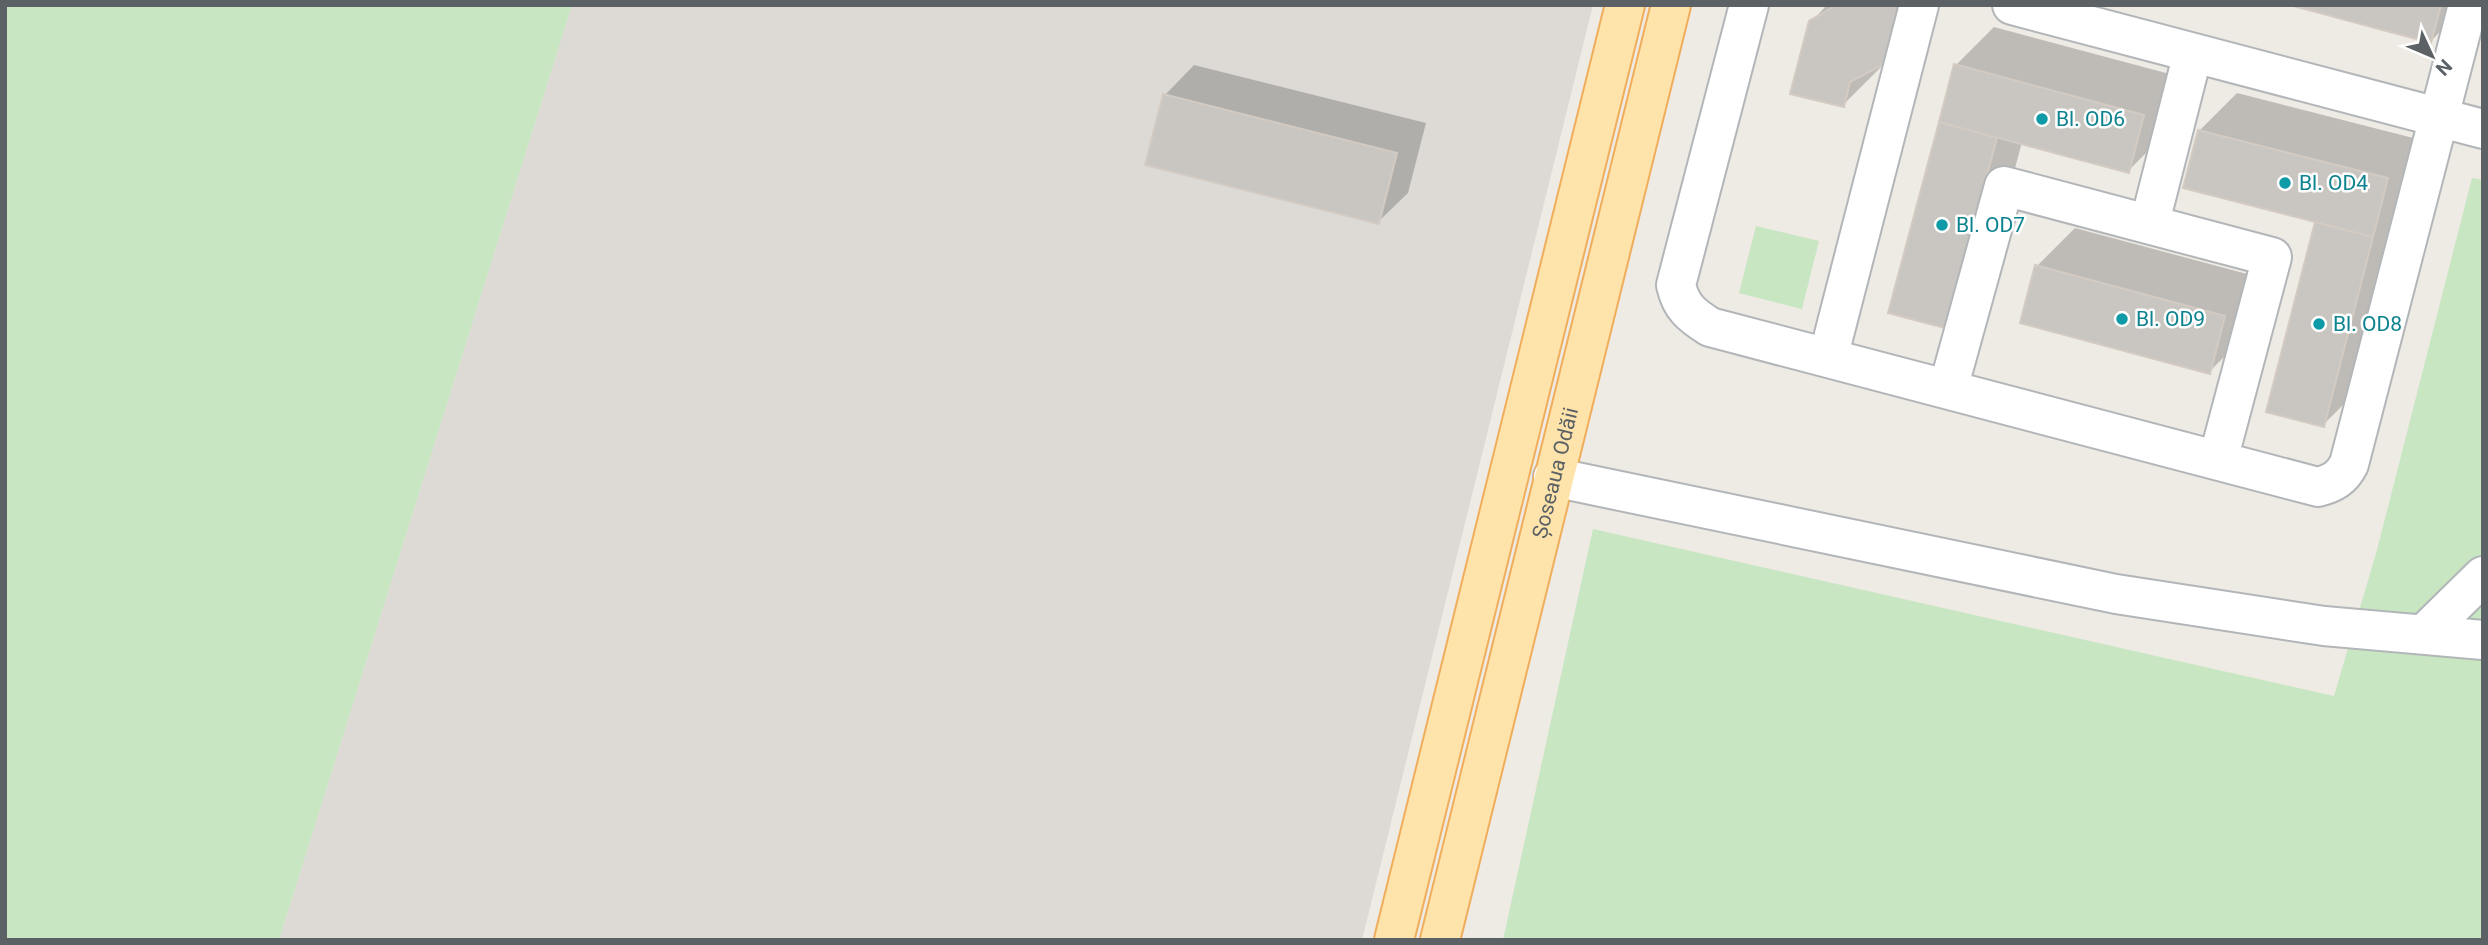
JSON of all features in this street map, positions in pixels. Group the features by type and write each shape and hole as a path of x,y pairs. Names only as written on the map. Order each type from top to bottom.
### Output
{"main road":[{"name":"Șoseaua Odăii","path":"1394,940 1625,5"},
{"name":"Șoseaua Odăii","path":"1440,940 1671,5"}],"street":[{"path":"1749,5 1676,285 1680,303 1692,316 1710,327 2318,486 2332,483 2344,475 2349,464 2468,5"},
{"path":"1828,358 1919,5"},
{"path":"2012,5 2483,129"},
{"path":"2150,222 2193,53"},
{"path":"1948,389 2004,186 2150,222 2272,257 2218,460"},
{"path":"1553,477 2116,594 2324,626 2483,640"},
{"path":"2425,633 2483,576"}],"shaded area":[{"path":"572,5 1593,5 1362,940 279,940"}],"green space":[{"path":"5,5 572,5 279,940 5,940"},
{"path":"2472,178 2483,180 2483,940 1503,940 1593,529 2334,696 2377,550"},
{"path":"1756,226 1819,241 1802,309 1739,293"}],"building":[{"path":"1837,5 1901,5 1886,63 1850,82 1844,107 1790,94 1809,21"},
{"path":"2290,5 2441,5 2431,43"},
{"name":"Bl. OD6","path":"1954,64 2144,115 2129,173 1939,122"},
{"path":"1163,94 1397,153 1379,224 1145,165"},
{"name":"Bl. OD7","path":"1939,122 1997,138 1945,328 1888,313"},
{"name":"Bl. OD4","path":"2198,130 2388,178 2373,237 2183,188"},
{"name":"Bl. OD8","path":"2315,222 2373,237 2324,427 2266,412"},
{"name":"Bl. OD9","path":"2035,265 2225,316 2210,374 2020,323"}],"place":[{"name":"Bl. OD6","path":"2042,119"},
{"name":"Bl. OD4","path":"2285,183"},
{"name":"Bl. OD7","path":"1942,225"},
{"name":"Bl. OD9","path":"2122,319"},
{"name":"Bl. OD8","path":"2319,324"}]}
